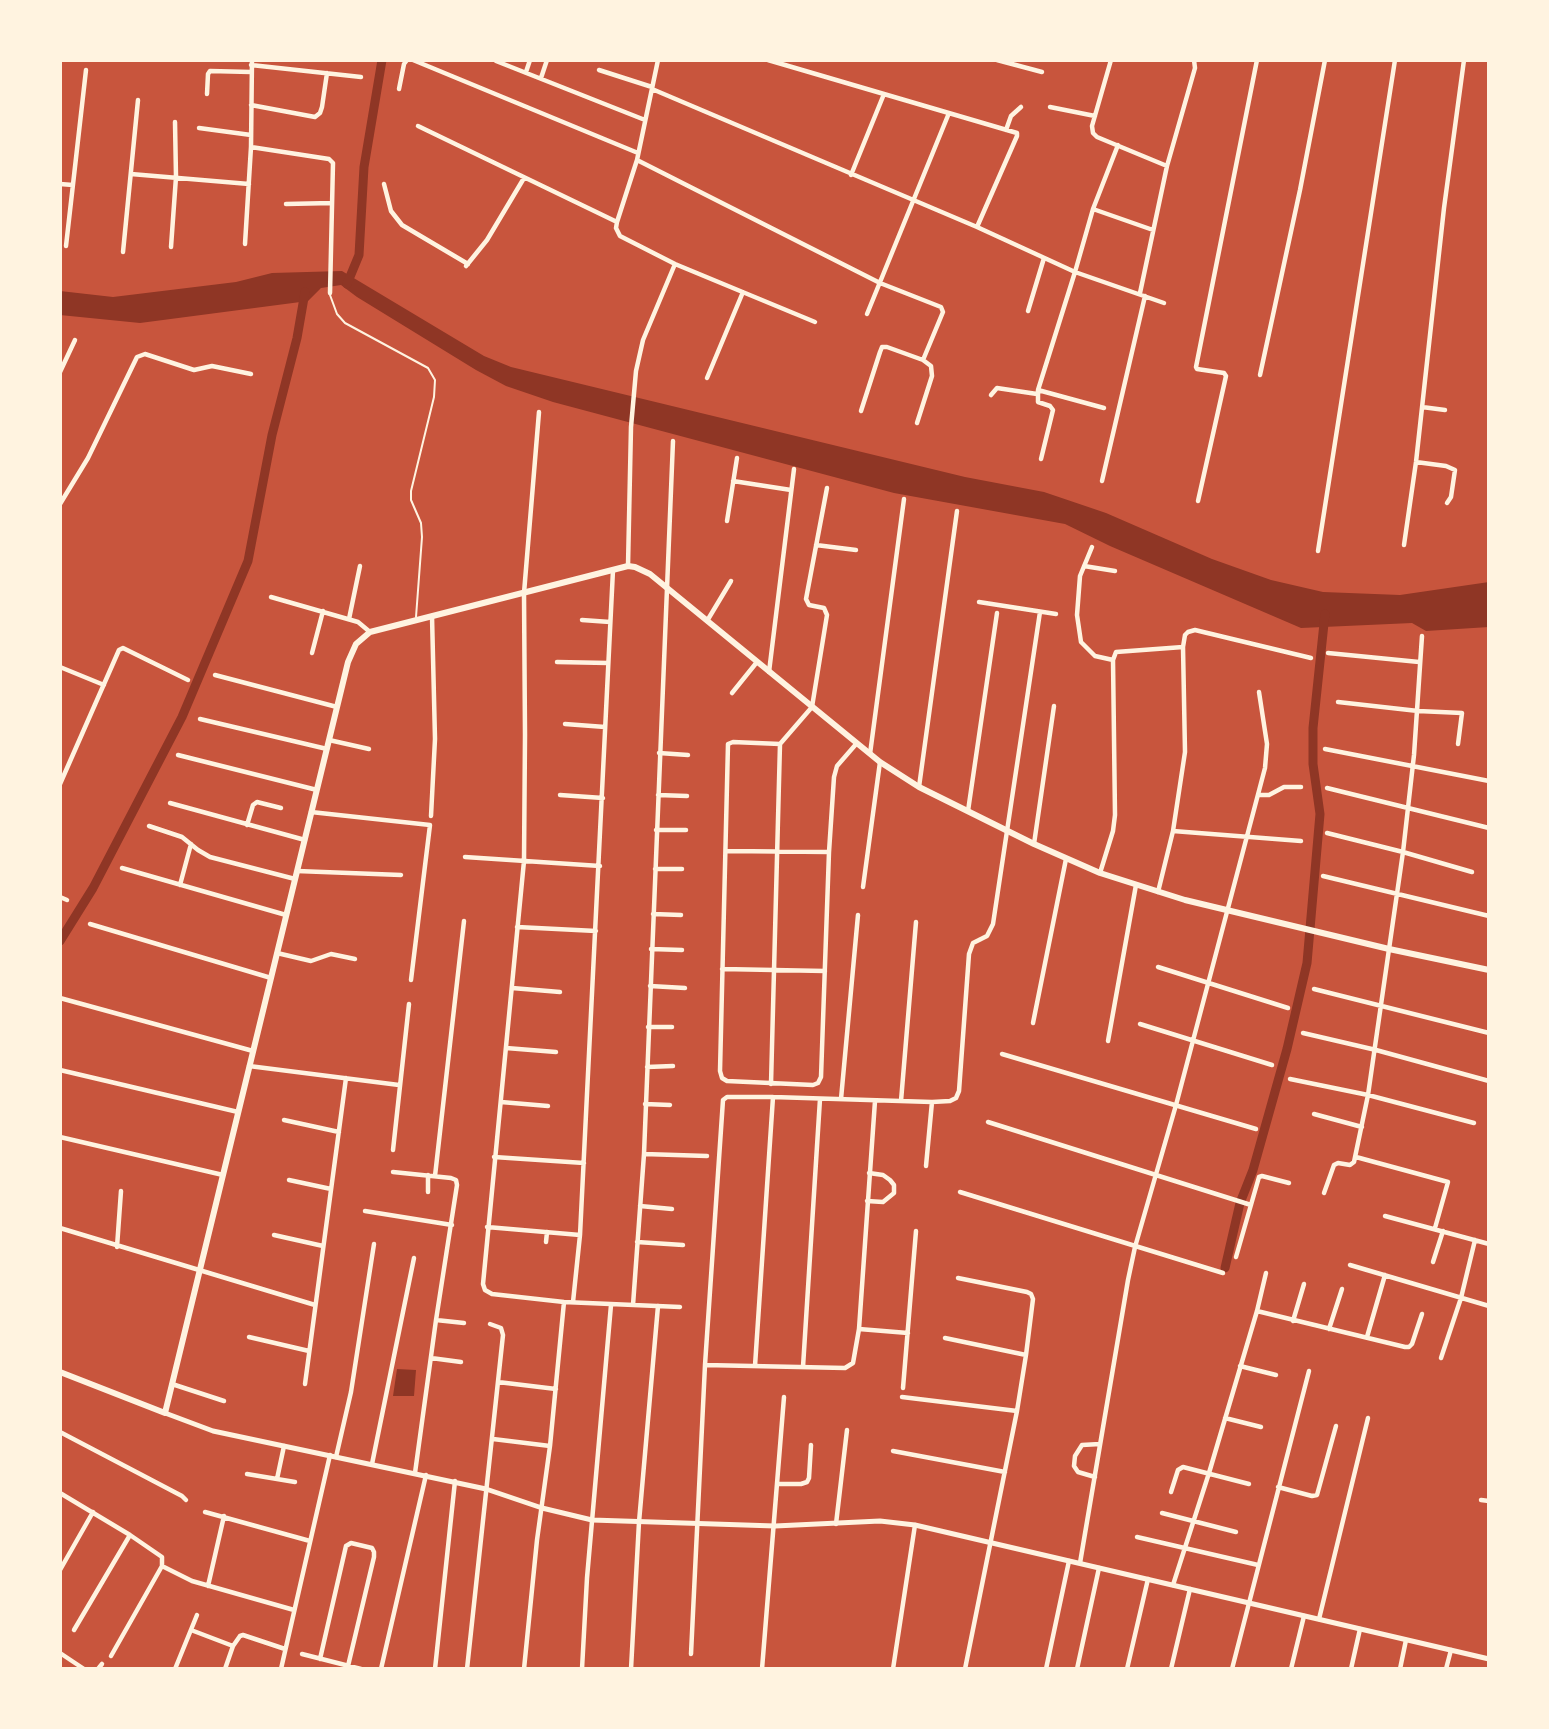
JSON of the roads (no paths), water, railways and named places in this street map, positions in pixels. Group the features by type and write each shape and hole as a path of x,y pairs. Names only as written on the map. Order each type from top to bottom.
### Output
{"main road":[{"path":"60,1372 165,1413 337,707 352,653 356,644 370,632 613,570 628,567 643,570 880,762 920,787 1034,844 1100,873 1158,892 1316,932 1489,970"}],"street":[{"path":"399,89 404,64 407,60"},
{"path":"413,60 638,153"},
{"path":"526,72 530,60"},
{"path":"541,78 547,60"},
{"path":"658,60 637,160 616,222 620,236 675,264 815,322"},
{"path":"768,60 1017,133 977,226"},
{"path":"997,60 1042,72"},
{"path":"1111,60 1092,126 1094,135 1167,166"},
{"path":"1102,481 1142,295 1153,230 1167,166 1195,68 1194,60"},
{"path":"1198,501 1226,376 1224,373 1196,368 1257,60"},
{"path":"1260,375 1325,60"},
{"path":"1318,551 1395,60"},
{"path":"1404,545 1464,60"},
{"path":"496,61 645,120"},
{"path":"245,244 251,147 251,62 361,77"},
{"path":"66,246 86,70"},
{"path":"599,70 652,88 851,175 977,226 1075,272 1164,303"},
{"path":"207,94 210,71 252,72"},
{"path":"251,105 315,117 320,113 322,107 327,73"},
{"path":"851,175 884,94"},
{"path":"123,252 138,100"},
{"path":"1006,129 1011,116 1021,107"},
{"path":"1050,107 1095,116"},
{"path":"867,314 949,113"},
{"path":"171,247 176,177 176,122"},
{"path":"417,126 616,222"},
{"path":"199,128 251,135"},
{"path":"1041,459 1053,410 1050,406 1038,402 1037,392 1093,209 1118,145"},
{"path":"251,147 329,159 333,163 330,293"},
{"path":"637,160 880,283 942,308 943,312 923,360"},
{"path":"131,174 249,184"},
{"path":"384,184 391,211 402,225 467,265 487,240 524,178"},
{"path":"60,184 73,185"},
{"path":"286,204 332,203"},
{"path":"1093,209 1153,230"},
{"path":"1028,311 1044,258"},
{"path":"628,567 631,427 636,370 643,340 675,264"},
{"path":"707,378 743,292"},
{"path":"60,372 75,340"},
{"path":"861,411 882,347 923,360 933,370 916,423"},
{"path":"60,504 88,458 137,357 145,354 194,370 212,366 251,374"},
{"path":"991,395 997,388 1037,392 1104,408"},
{"path":"1422,407 1445,410"},
{"path":"539,412 524,593 524,861 483,1284 485,1290 492,1294 564,1302 680,1307"},
{"path":"633,1305 644,1154 659,753 674,441"},
{"path":"727,521 737,458"},
{"path":"1416,462 1446,466 1455,470 1448,503"},
{"path":"769,672 794,469"},
{"path":"733,481 791,490"},
{"path":"771,1084 780,744 812,707 827,615 824,609 809,605 806,599 827,488"},
{"path":"870,754 904,499"},
{"path":"920,787 957,511"},
{"path":"816,544 856,550"},
{"path":"1092,547 1080,576 1077,615 1081,642 1095,656 1113,660"},
{"path":"349,620 360,566"},
{"path":"1084,566 1115,571"},
{"path":"573,1302 584,1163 613,570"},
{"path":"707,621 731,581"},
{"path":"271,597 358,622 370,632"},
{"path":"979,602 1056,614"},
{"path":"312,653 322,611"},
{"path":"691,1654 705,1365 723,1100 727,1097 773,1097 932,1102 950,1101 956,1098 959,1091 969,954 973,943 982,940 991,931 1040,612"},
{"path":"968,811 997,613"},
{"path":"431,816 435,739 432,616"},
{"path":"582,620 610,622"},
{"path":"1158,892 1173,831 1185,752 1185,635 1195,630 1311,658"},
{"path":"1324,1192 1334,1165 1353,1164 1356,1157 1376,1050 1408,807 1418,711 1422,636"},
{"path":"1100,873 1116,815 1113,660 1116,652 1119,651 1184,647"},
{"path":"60,784 119,650 123,648 188,680"},
{"path":"1328,652 1419,662"},
{"path":"557,662 608,663"},
{"path":"732,693 757,662"},
{"path":"60,668 104,685"},
{"path":"215,675 337,707"},
{"path":"1080,1563 1128,1280 1266,768 1267,744 1258,692"},
{"path":"1338,702 1418,711 1462,713 1458,744"},
{"path":"1034,844 1054,706"},
{"path":"200,719 327,750"},
{"path":"565,724 605,727"},
{"path":"329,740 369,749"},
{"path":"780,744 729,742 722,969 722,1078 727,1081 813,1085 818,1083 821,1077 834,777 837,766 856,743"},
{"path":"1325,749 1489,781"},
{"path":"659,753 688,754"},
{"path":"178,755 317,790"},
{"path":"863,887 880,762"},
{"path":"1258,795 1269,795 1284,787 1301,787"},
{"path":"1327,788 1489,828"},
{"path":"560,795 603,798"},
{"path":"658,795 687,796"},
{"path":"247,825 253,805 257,802 280,808"},
{"path":"170,803 304,840"},
{"path":"311,812 430,825 411,980"},
{"path":"148,826 182,837 202,854 295,879"},
{"path":"656,830 686,830"},
{"path":"1173,831 1301,842"},
{"path":"1327,833 1472,873"},
{"path":"180,885 191,844"},
{"path":"726,851 829,852"},
{"path":"465,857 600,866"},
{"path":"1033,1023 1066,859"},
{"path":"122,868 286,915"},
{"path":"655,869 682,870"},
{"path":"297,871 401,875"},
{"path":"1323,876 1489,916"},
{"path":"1108,1041 1136,885"},
{"path":"60,897 67,900"},
{"path":"653,914 681,915"},
{"path":"841,1099 858,915"},
{"path":"435,1176 464,921"},
{"path":"901,1101 916,922"},
{"path":"90,924 271,978"},
{"path":"517,927 596,931"},
{"path":"651,950 682,950"},
{"path":"277,953 311,961 331,954 355,959"},
{"path":"1158,967 1288,1008"},
{"path":"722,969 825,971"},
{"path":"650,986 685,988"},
{"path":"512,988 560,992"},
{"path":"1314,989 1489,1034"},
{"path":"60,998 253,1051"},
{"path":"393,1150 408,1004"},
{"path":"1140,1024 1272,1065"},
{"path":"648,1027 672,1027"},
{"path":"1303,1033 1489,1081"},
{"path":"506,1048 556,1052"},
{"path":"1002,1054 1256,1129"},
{"path":"249,1066 399,1085"},
{"path":"647,1067 673,1066"},
{"path":"60,1070 238,1112"},
{"path":"305,1384 346,1078"},
{"path":"1290,1079 1368,1095 1474,1123"},
{"path":"755,1366 773,1097"},
{"path":"803,1367 820,1099"},
{"path":"705,1365 803,1367 849,1366 853,1363 859,1329 874,1101"},
{"path":"501,1102 548,1106"},
{"path":"926,1166 932,1102"},
{"path":"645,1104 670,1106"},
{"path":"1314,1114 1362,1127"},
{"path":"284,1120 339,1132"},
{"path":"988,1122 1251,1205"},
{"path":"60,1137 223,1175"},
{"path":"644,1154 707,1156"},
{"path":"494,1157 584,1163"},
{"path":"1356,1157 1448,1182 1435,1228"},
{"path":"393,1172 456,1180 457,1185 415,1473"},
{"path":"867,1201 883,1202 894,1193 894,1185 890,1180 883,1175 869,1173"},
{"path":"428,1175 428,1192"},
{"path":"1236,1257 1259,1177 1289,1183"},
{"path":"289,1180 331,1189"},
{"path":"117,1247 121,1191"},
{"path":"960,1192 1223,1273"},
{"path":"640,1206 672,1209"},
{"path":"365,1211 452,1225"},
{"path":"1385,1216 1489,1244"},
{"path":"487,1227 580,1235"},
{"path":"60,1228 315,1305"},
{"path":"903,1388 916,1231"},
{"path":"1433,1262 1443,1231"},
{"path":"546,1242 547,1232"},
{"path":"274,1235 323,1246"},
{"path":"1441,1358 1461,1298 1475,1240"},
{"path":"637,1242 683,1245"},
{"path":"281,1669 310,1541 351,1392 374,1244"},
{"path":"372,1464 414,1258"},
{"path":"1350,1265 1489,1306"},
{"path":"1173,1585 1209,1473 1266,1273"},
{"path":"1367,1337 1385,1275"},
{"path":"958,1278 1027,1292 1033,1299 1017,1411 965,1669"},
{"path":"1293,1321 1304,1284"},
{"path":"1329,1329 1342,1289"},
{"path":"524,1669 564,1302"},
{"path":"582,1669 592,1520 611,1305"},
{"path":"631,1669 639,1522 658,1306"},
{"path":"1257,1311 1409,1347 1422,1314"},
{"path":"436,1320 464,1323"},
{"path":"468,1669 503,1335 501,1328 490,1324"},
{"path":"859,1329 908,1333"},
{"path":"249,1337 309,1351"},
{"path":"945,1338 1026,1355"},
{"path":"431,1358 461,1362"},
{"path":"1240,1366 1275,1376"},
{"path":"1232,1669 1309,1371"},
{"path":"498,1382 556,1389"},
{"path":"172,1384 224,1401"},
{"path":"762,1669 784,1397"},
{"path":"902,1397 1017,1411"},
{"path":"165,1413 213,1431 455,1481 542,1508 592,1520 775,1526 880,1521 915,1525 1489,1659"},
{"path":"1225,1418 1261,1427"},
{"path":"1319,1619 1368,1418"},
{"path":"1278,1487 1312,1496 1317,1495 1336,1426"},
{"path":"836,1524 847,1430"},
{"path":"60,1432 186,1500"},
{"path":"493,1439 550,1446"},
{"path":"1095,1478 1078,1472 1074,1466 1075,1456 1082,1445 1100,1444"},
{"path":"778,1485 807,1482 812,1445"},
{"path":"277,1479 284,1446"},
{"path":"893,1451 1005,1472"},
{"path":"1171,1492 1179,1468 1183,1467 1249,1484"},
{"path":"247,1474 295,1482"},
{"path":"381,1669 426,1475"},
{"path":"435,1669 455,1481"},
{"path":"60,1493 130,1534 162,1557 162,1566 111,1656"},
{"path":"1481,1500 1489,1501"},
{"path":"60,1570 93,1512"},
{"path":"205,1512 310,1541"},
{"path":"1162,1513 1236,1532"},
{"path":"208,1586 224,1516"},
{"path":"894,1669 915,1525"},
{"path":"74,1630 130,1534"},
{"path":"1137,1537 1258,1565"},
{"path":"320,1659 346,1546 351,1543 372,1548 374,1557 348,1666"},
{"path":"1046,1669 1069,1561"},
{"path":"162,1566 181,1577 208,1586 294,1610"},
{"path":"1077,1669 1099,1568"},
{"path":"1127,1669 1148,1579"},
{"path":"1171,1669 1190,1589"},
{"path":"175,1669 197,1615"},
{"path":"1291,1669 1304,1616"},
{"path":"1351,1669 1360,1629"},
{"path":"191,1630 233,1646"},
{"path":"225,1669 233,1646 240,1636 246,1635 285,1649"},
{"path":"1400,1669 1406,1640"},
{"path":"1446,1669 1450,1650"},
{"path":"60,1653 84,1669"},
{"path":"302,1654 361,1669"},
{"path":"69,1669 74,1662"},
{"path":"98,1669 102,1664"}],"lane":[{"path":"330,293 337,314 345,323 428,368 435,380 434,397 411,491 411,500 422,524 415,620"}],"waterway":[{"path":"347,284 359,255 364,167 382,60"},
{"path":"60,941 93,888 182,717 248,561 272,435 297,338 305,292"},
{"path":"1225,1268 1240,1203 1253,1170 1287,1049 1307,963 1320,814 1313,764 1313,728 1325,614"}]}
